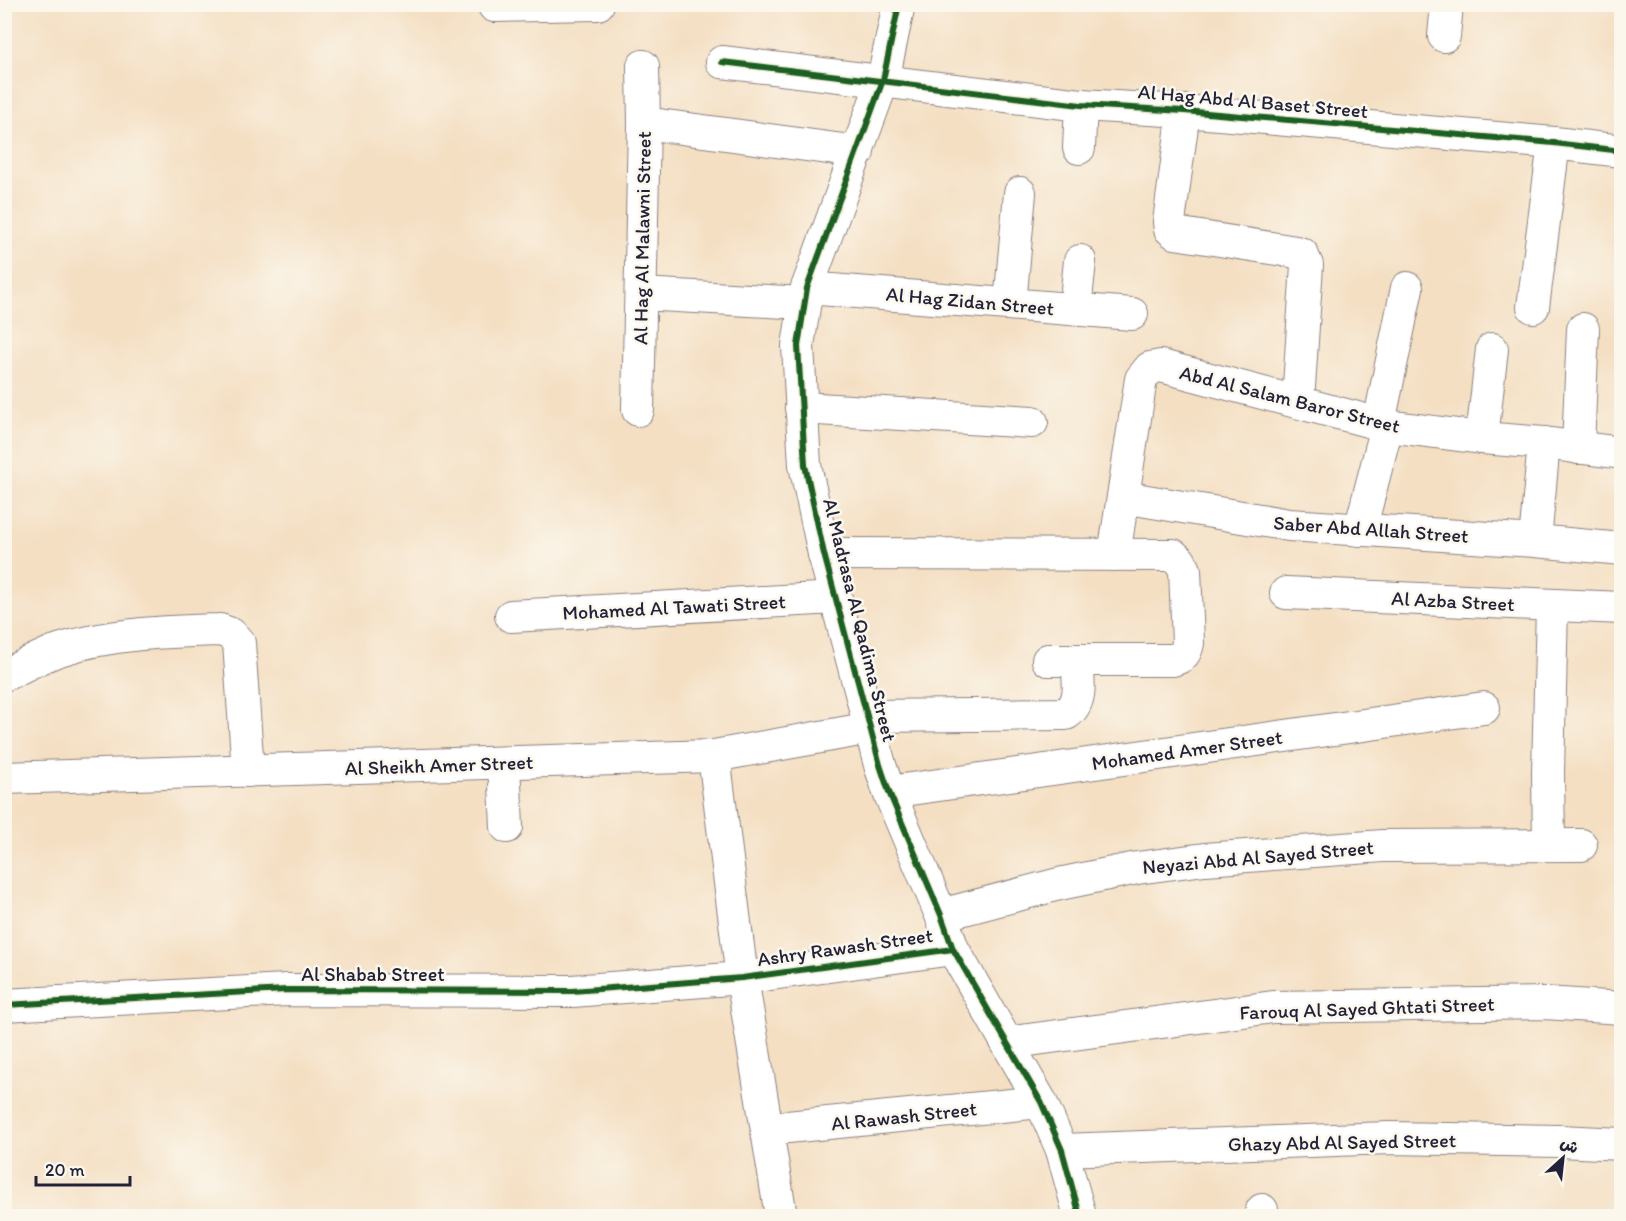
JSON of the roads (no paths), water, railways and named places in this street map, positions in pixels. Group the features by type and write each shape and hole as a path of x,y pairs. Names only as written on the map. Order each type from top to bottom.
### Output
{"street":[{"path":"494,6 598,4"},
{"name":"Al Madrasa Al Qadima Street","path":"899,4 883,80 806,295 798,346 805,465 824,554 889,792 953,949 1041,1102 1062,1150 1080,1216"},
{"path":"1444,36 1447,4"},
{"name":"Al Hag Abd Al Baset Street","path":"722,62 1081,105 1184,111 1622,151"},
{"name":"Al Hag Al Malawni Street","path":"638,410 644,123 643,66"},
{"path":"1078,148 1081,105"},
{"path":"1184,111 1169,222 1170,229 1175,233 1302,254 1306,265 1298,402"},
{"path":"644,123 858,152"},
{"path":"1533,307 1554,143"},
{"path":"1010,304 1020,193"},
{"path":"1075,309 1080,261"},
{"path":"1360,530 1383,425 1407,288"},
{"name":"Al Hag Zidan Street","path":"641,294 806,295 1010,304 1132,314"},
{"path":"1578,448 1583,329"},
{"path":"1482,438 1492,349"},
{"name":"Abd Al Salam Baror Street","path":"1114,555 1141,379 1150,368 1161,366 1383,425 1622,453"},
{"path":"801,408 1032,422"},
{"path":"1536,541 1544,443"},
{"name":"Saber Abd Allah Street","path":"1123,497 1289,525 1622,549"},
{"path":"824,554 1114,555"},
{"name":"Al Sheikh Amer Street","path":"4,778 714,756 869,722 1066,714 1073,710 1077,702 1063,660 1173,660 1180,658 1186,652 1188,643 1185,570 1180,561 1173,555 1114,555"},
{"name":"Al Azba Street","path":"1286,593 1622,608"},
{"name":"Mohamed Al Tawati Street","path":"511,616 836,598"},
{"path":"1549,845 1548,773 1552,605"},
{"path":"4,675 58,650 100,640 142,633 220,630 231,634 239,643 248,771"},
{"name":"Mohamed Amer Street","path":"889,792 1484,708"},
{"path":"714,756 742,978 781,1216"},
{"path":"504,763 507,827"},
{"name":"Neyazi Abd Al Sayed Street","path":"941,915 1059,884 1137,868 1205,859 1383,846 1581,845"},
{"name":"Ashry Rawash Street","path":"742,978 953,949"},
{"name":"Al Shabab Street","path":"4,1005 287,990 572,991 742,978"},
{"name":"Farouq Al Sayed Ghtati Street","path":"1007,1043 1273,1007 1545,1003 1622,1008"},
{"name":"Al Rawash Street","path":"767,1129 1041,1102"},
{"name":"Ghazy Abd Al Sayed Street","path":"1062,1150 1389,1138 1622,1144"}]}
